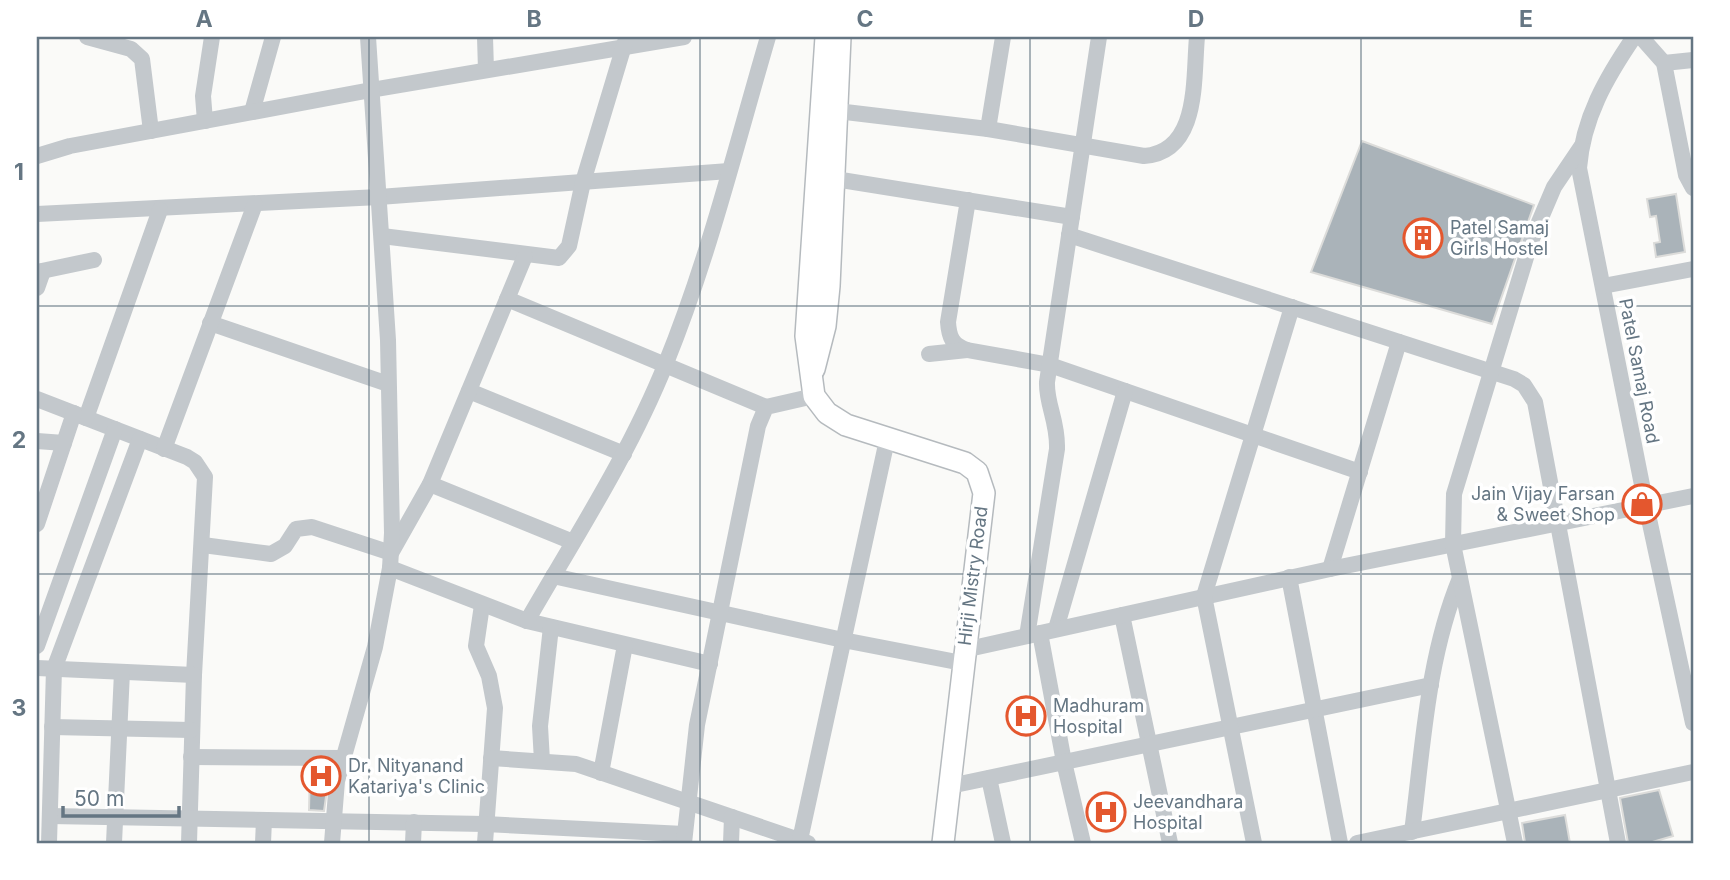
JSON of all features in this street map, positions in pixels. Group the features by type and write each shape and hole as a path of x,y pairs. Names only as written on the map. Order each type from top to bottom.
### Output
{"main road":[{"path":"814,396 806,336 826,37"},
{"path":"812,374 825,326 835,178 840,37"},
{"name":"Hirji Mistry Road","path":"814,396 827,413 846,425 965,463 977,471 981,480 984,494 943,843"}],"street":[{"path":"88,37 131,49 142,59 151,131"},
{"path":"205,121 203,96 212,37"},
{"path":"252,112 273,37"},
{"path":"332,843 343,758 375,647 390,561 388,384 382,236 368,37"},
{"path":"485,37 486,70"},
{"path":"578,37 579,55"},
{"path":"37,156 252,112 579,55 625,42 684,37"},
{"path":"527,621 624,454 666,364 704,256 768,37"},
{"path":"988,129 1003,37"},
{"path":"1083,843 1064,762 1041,633 1057,449 1057,423 1047,391 1099,37"},
{"path":"837,111 988,129 1144,156 1159,155 1172,148 1184,132 1189,115 1197,37"},
{"name":"Patel Samaj Road","path":"1634,37 1603,84 1581,148 1579,168 1646,505 1693,723"},
{"path":"1641,37 1664,63 1686,175 1693,188"},
{"path":"382,236 552,260 566,252 583,182 625,42"},
{"path":"1664,63 1693,60"},
{"path":"1515,843 1453,544 1454,494 1531,241 1554,187 1581,148"},
{"path":"37,214 160,210 379,197 729,171"},
{"path":"835,178 1072,217"},
{"path":"968,200 948,322 949,336 954,344 967,350 1050,365 1360,472"},
{"path":"164,449 254,204"},
{"path":"37,524 64,443 80,416 160,210"},
{"path":"1069,235 1490,371 1524,385 1535,402 1555,524 1618,843"},
{"path":"390,561 430,484 525,256"},
{"path":"37,288 40,272 94,260"},
{"path":"1603,286 1693,269"},
{"path":"507,299 766,407 814,396"},
{"path":"1254,843 1204,596 1292,307"},
{"path":"210,323 388,384"},
{"path":"1330,569 1399,342"},
{"path":"929,354 967,350"},
{"path":"469,391 624,454"},
{"path":"1041,633 1125,391"},
{"path":"37,399 195,462 205,477 191,730 189,843"},
{"path":"50,816 485,824 554,835 684,839 697,725 748,474 766,407"},
{"path":"37,646 115,429"},
{"path":"49,843 54,669 140,439"},
{"path":"491,758 576,764 732,817 776,838 805,842 843,640 887,440"},
{"path":"37,441 64,443"},
{"path":"430,484 573,542"},
{"path":"553,576 843,640 963,656 1041,633 1204,596 1693,496"},
{"path":"203,545 271,554 285,546 296,529 312,527 482,605 527,621 710,664"},
{"path":"1289,578 1340,843"},
{"path":"1412,832 1431,685 1443,624 1460,578"},
{"path":"482,605 476,646 494,692 485,843"},
{"path":"1122,615 1170,843"},
{"path":"542,761 540,726 551,627"},
{"path":"601,773 625,645"},
{"path":"37,668 194,676"},
{"path":"114,843 122,672"},
{"path":"950,786 1431,685"},
{"path":"52,727 191,730"},
{"path":"191,757 343,758"},
{"path":"1357,843 1693,772"},
{"path":"989,778 1003,843"},
{"path":"731,843 732,817"},
{"path":"263,843 264,820"},
{"path":"413,843 414,822"}],"building":[{"name":"Patel Samaj Girls Hostel","path":"1362,141 1534,205 1492,324 1311,272"},
{"path":"1676,194 1685,252 1656,257 1654,243 1660,242 1656,216 1650,217 1647,199"},
{"path":"310,768 330,768 324,811 309,810"},
{"path":"1659,790 1673,836 1649,843 1628,843 1620,798"},
{"path":"1115,799 1119,817 1093,822 1090,804"},
{"path":"1565,815 1570,843 1525,843 1522,823"}],"place":[{"name":"Patel Samaj Girls Hostel","path":"1423,238"},
{"name":"Jain Vijay Farsan & Sweet Shop","path":"1642,504"},
{"name":"Madhuram Hospital","path":"1026,716"},
{"name":"Dr. Nityanand Katariya's Clinic","path":"321,776"},
{"name":"Jeevandhara Hospital","path":"1106,812"}]}
